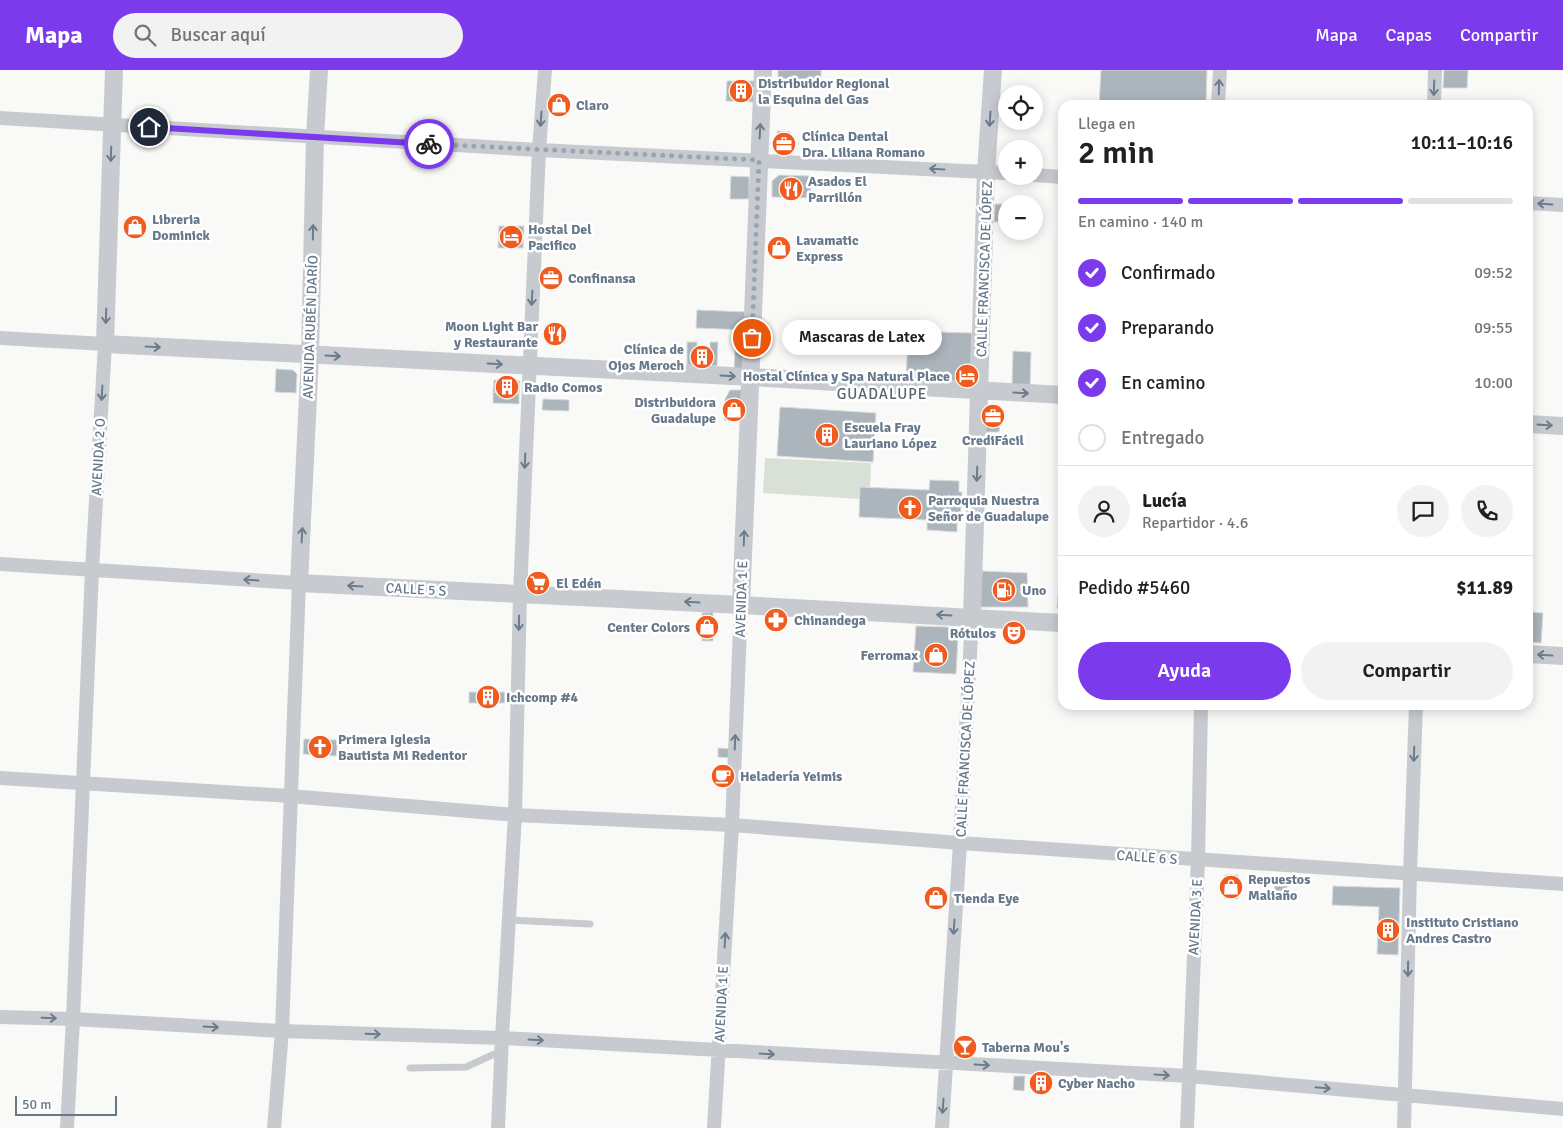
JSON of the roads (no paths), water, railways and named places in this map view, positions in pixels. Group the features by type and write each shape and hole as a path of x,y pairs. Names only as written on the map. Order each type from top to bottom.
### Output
{"street":[{"path":"105,344 114,70"},
{"name":"AVENIDA RUBÉN DARÍO","path":"300,583 310,355 315,138 319,70"},
{"path":"498,1128 515,815 520,594 529,366 539,150 545,70"},
{"name":"AVENIDA 1 E","path":"714,1128 732,825 763,70"},
{"name":"CALLE FRANCISCA DE LÓPEZ","path":"942,1128 972,617 986,172 993,70"},
{"path":"1218,100 1220,70"},
{"path":"1434,100 1435,70"},
{"path":"0,118 315,138 998,173"},
{"path":"1043,176 1058,177"},
{"path":"1533,203 1563,205"},
{"path":"0,338 1058,395"},
{"name":"AVENIDA 2 O","path":"67,1128 74,1019 92,570 105,344"},
{"path":"1533,424 1563,426"},
{"name":"CALLE 5 S","path":"0,564 300,583 741,604 1058,623"},
{"path":"274,1128 282,1031 300,583"},
{"path":"1533,654 1563,656"},
{"name":"AVENIDA 3 E","path":"1187,1128 1198,860 1201,710"},
{"path":"1404,1128 1416,710"},
{"name":"CALLE 6 S","path":"0,778 290,796 515,815 732,825 1198,860 1563,884"},
{"path":"0,1017 74,1019 502,1044 718,1051 1188,1076 1563,1109"}],"lane":[{"path":"509,920 590,924"},
{"path":"410,1068 466,1067 502,1044"}],"place":[{"name":"Distribuidor Regional la Esquina del Gas","path":"741,91"},
{"name":"Claro","path":"559,105"},
{"name":"Clínica Dental Dra. Liliana Romano","path":"784,144"},
{"name":"Asados El Parrillón","path":"791,189"},
{"name":"Libreria Dominick","path":"135,227"},
{"name":"Hostal Del Pacifico","path":"511,237"},
{"name":"Lavamatic Express","path":"779,248"},
{"name":"Confinansa","path":"551,278"},
{"name":"Moon Light Bar y Restaurante","path":"555,334"},
{"name":"Mascaras de Latex","path":"752,338"},
{"name":"Clínica de Ojos Meroch","path":"702,357"},
{"name":"Hostal Clínica y Spa Natural Place","path":"967,376"},
{"name":"Radio Comos","path":"507,387"},
{"name":"Distribuidora Guadalupe","path":"734,410"},
{"name":"CrediFácil","path":"993,416"},
{"name":"Escuela Fray Lauriano López","path":"827,435"},
{"name":"Parroquia Nuestra Señor de Guadalupe","path":"910,508"},
{"name":"El Edén","path":"538,583"},
{"name":"Uno","path":"1004,590"},
{"name":"Chinandega","path":"776,620"},
{"name":"Center Colors","path":"707,627"},
{"name":"Rótulos","path":"1014,633"},
{"name":"Ferromax","path":"936,655"},
{"name":"Ichcomp #4","path":"488,697"},
{"name":"Primera Iglesia Bautista Mi Redentor","path":"320,747"},
{"name":"Heladería Yeimis","path":"723,776"},
{"name":"Repuestos Maliaño","path":"1231,887"},
{"name":"Tienda Eye","path":"936,898"},
{"name":"Instituto Cristiano Andres Castro","path":"1388,930"},
{"name":"Taberna Mou's","path":"965,1047"},
{"name":"Cyber Nacho","path":"1041,1083"}],"district":[{"name":"GUADALUPE","path":"882,394"}]}
